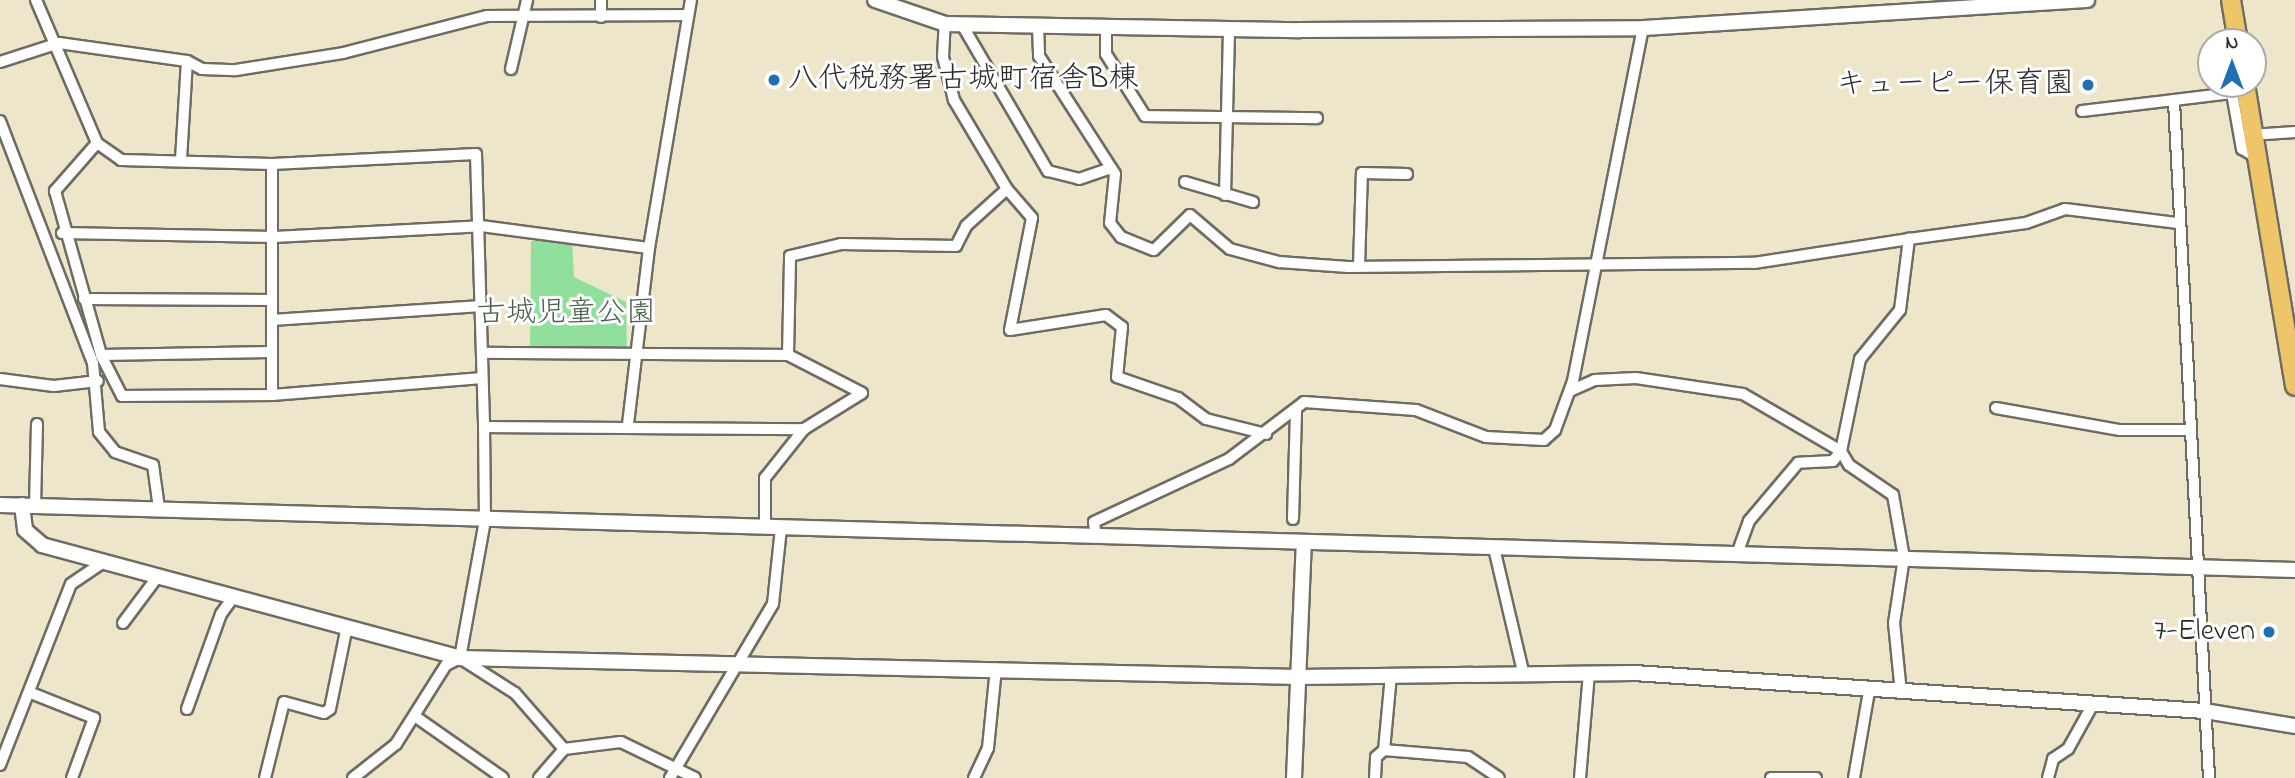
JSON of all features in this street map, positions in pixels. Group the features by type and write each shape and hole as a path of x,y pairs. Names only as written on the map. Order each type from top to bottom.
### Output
{"main road":[{"path":"2231,0 2236,28"},
{"path":"2247,98 2251,135 2293,339 2295,386"}],"street":[{"path":"36,0 59,43 97,143 121,160 272,164 476,154 481,226 485,520 460,658"},
{"path":"511,69 526,16 527,0"},
{"path":"601,0 601,17"},
{"path":"628,424 632,354 691,0"},
{"path":"875,0 945,23 1229,28 1643,28 2087,0"},
{"path":"0,62 59,43 187,61 202,69 236,70 343,53 487,16 688,15"},
{"path":"945,23 943,57 954,100 1007,189 1032,218 1010,330 1106,316 1122,327 1117,377 1178,398 1206,419 1266,434"},
{"path":"961,23 1048,171 1079,179 1111,168"},
{"path":"1038,25 1039,56 1111,168 1111,223 1121,237 1154,250 1190,215 1230,249 1279,262 1359,267 1596,268 1754,263 2026,223 2065,209 2178,223"},
{"path":"1106,25 1107,54 1144,116 1317,118"},
{"path":"1226,195 1229,28"},
{"path":"1096,537 1094,522 1228,459 1266,434 1304,402 1416,410 1486,437 1544,440 1555,430 1570,391 1643,28"},
{"path":"181,160 187,61"},
{"path":"2082,111 2232,93 2242,149 2256,157"},
{"path":"2174,100 2178,223 2209,778"},
{"path":"0,121 98,382 99,432 115,452 153,465 159,508"},
{"path":"2251,135 2295,132"},
{"path":"97,143 55,191 62,233 101,355 122,396 272,395 482,378"},
{"path":"272,164 272,395"},
{"path":"1359,267 1362,173 1407,174"},
{"path":"1185,182 1253,202"},
{"path":"789,355 790,256 841,244 956,246 965,226 1007,189"},
{"path":"62,233 274,237 481,226 649,248"},
{"path":"1737,554 1749,522 1798,463 1833,461 1841,451 1860,359 1900,310 1909,239"},
{"path":"83,299 272,300"},
{"path":"272,320 482,306"},
{"path":"101,355 271,352"},
{"path":"482,353 789,355 862,393 804,429 765,478 765,527"},
{"path":"1570,391 1595,380 1636,378 1743,394 1841,451 1849,465 1893,495 1903,558 1894,623 1901,693"},
{"path":"0,379 54,387 98,382"},
{"path":"1996,408 2120,430 2189,430"},
{"path":"1293,519 1296,409"},
{"path":"37,424 25,530 35,541 460,658 737,661 1300,677 1589,672 2205,711 2295,726"},
{"path":"484,427 628,424 804,429"},
{"path":"0,505 2295,570"},
{"path":"674,774 772,604 781,528"},
{"path":"1294,778 1304,543"},
{"path":"1494,548 1523,672"},
{"path":"8,778 1,765 71,584 105,561"},
{"path":"123,623 158,576"},
{"path":"187,709 220,614 234,596"},
{"path":"265,778 284,702 324,713 330,709 348,626"},
{"path":"353,778 396,744 416,717 446,665 460,658"},
{"path":"460,658 516,693 564,749"},
{"path":"974,778 988,748 996,668"},
{"path":"1580,778 1589,672"},
{"path":"1375,778 1376,757 1384,750 1391,675"},
{"path":"1854,778 1869,691"},
{"path":"31,693 93,718 72,778"},
{"path":"2048,778 2053,759 2068,750 2093,704"},
{"path":"416,717 503,778"},
{"path":"539,778 564,749 621,741 674,774 695,778"},
{"path":"1384,750 1468,757 1499,778"},
{"path":"1771,778 1816,778"}],"green space":[{"name":"古城児童公園","path":"572,239 574,277 626,302 627,349 530,351 531,241"}],"place":[{"name":"八代税務署古城町宿舎B棟","path":"774,80"},
{"name":"キューピー保育園","path":"2088,85"},
{"name":"7-Eleven","path":"2269,632"}]}
